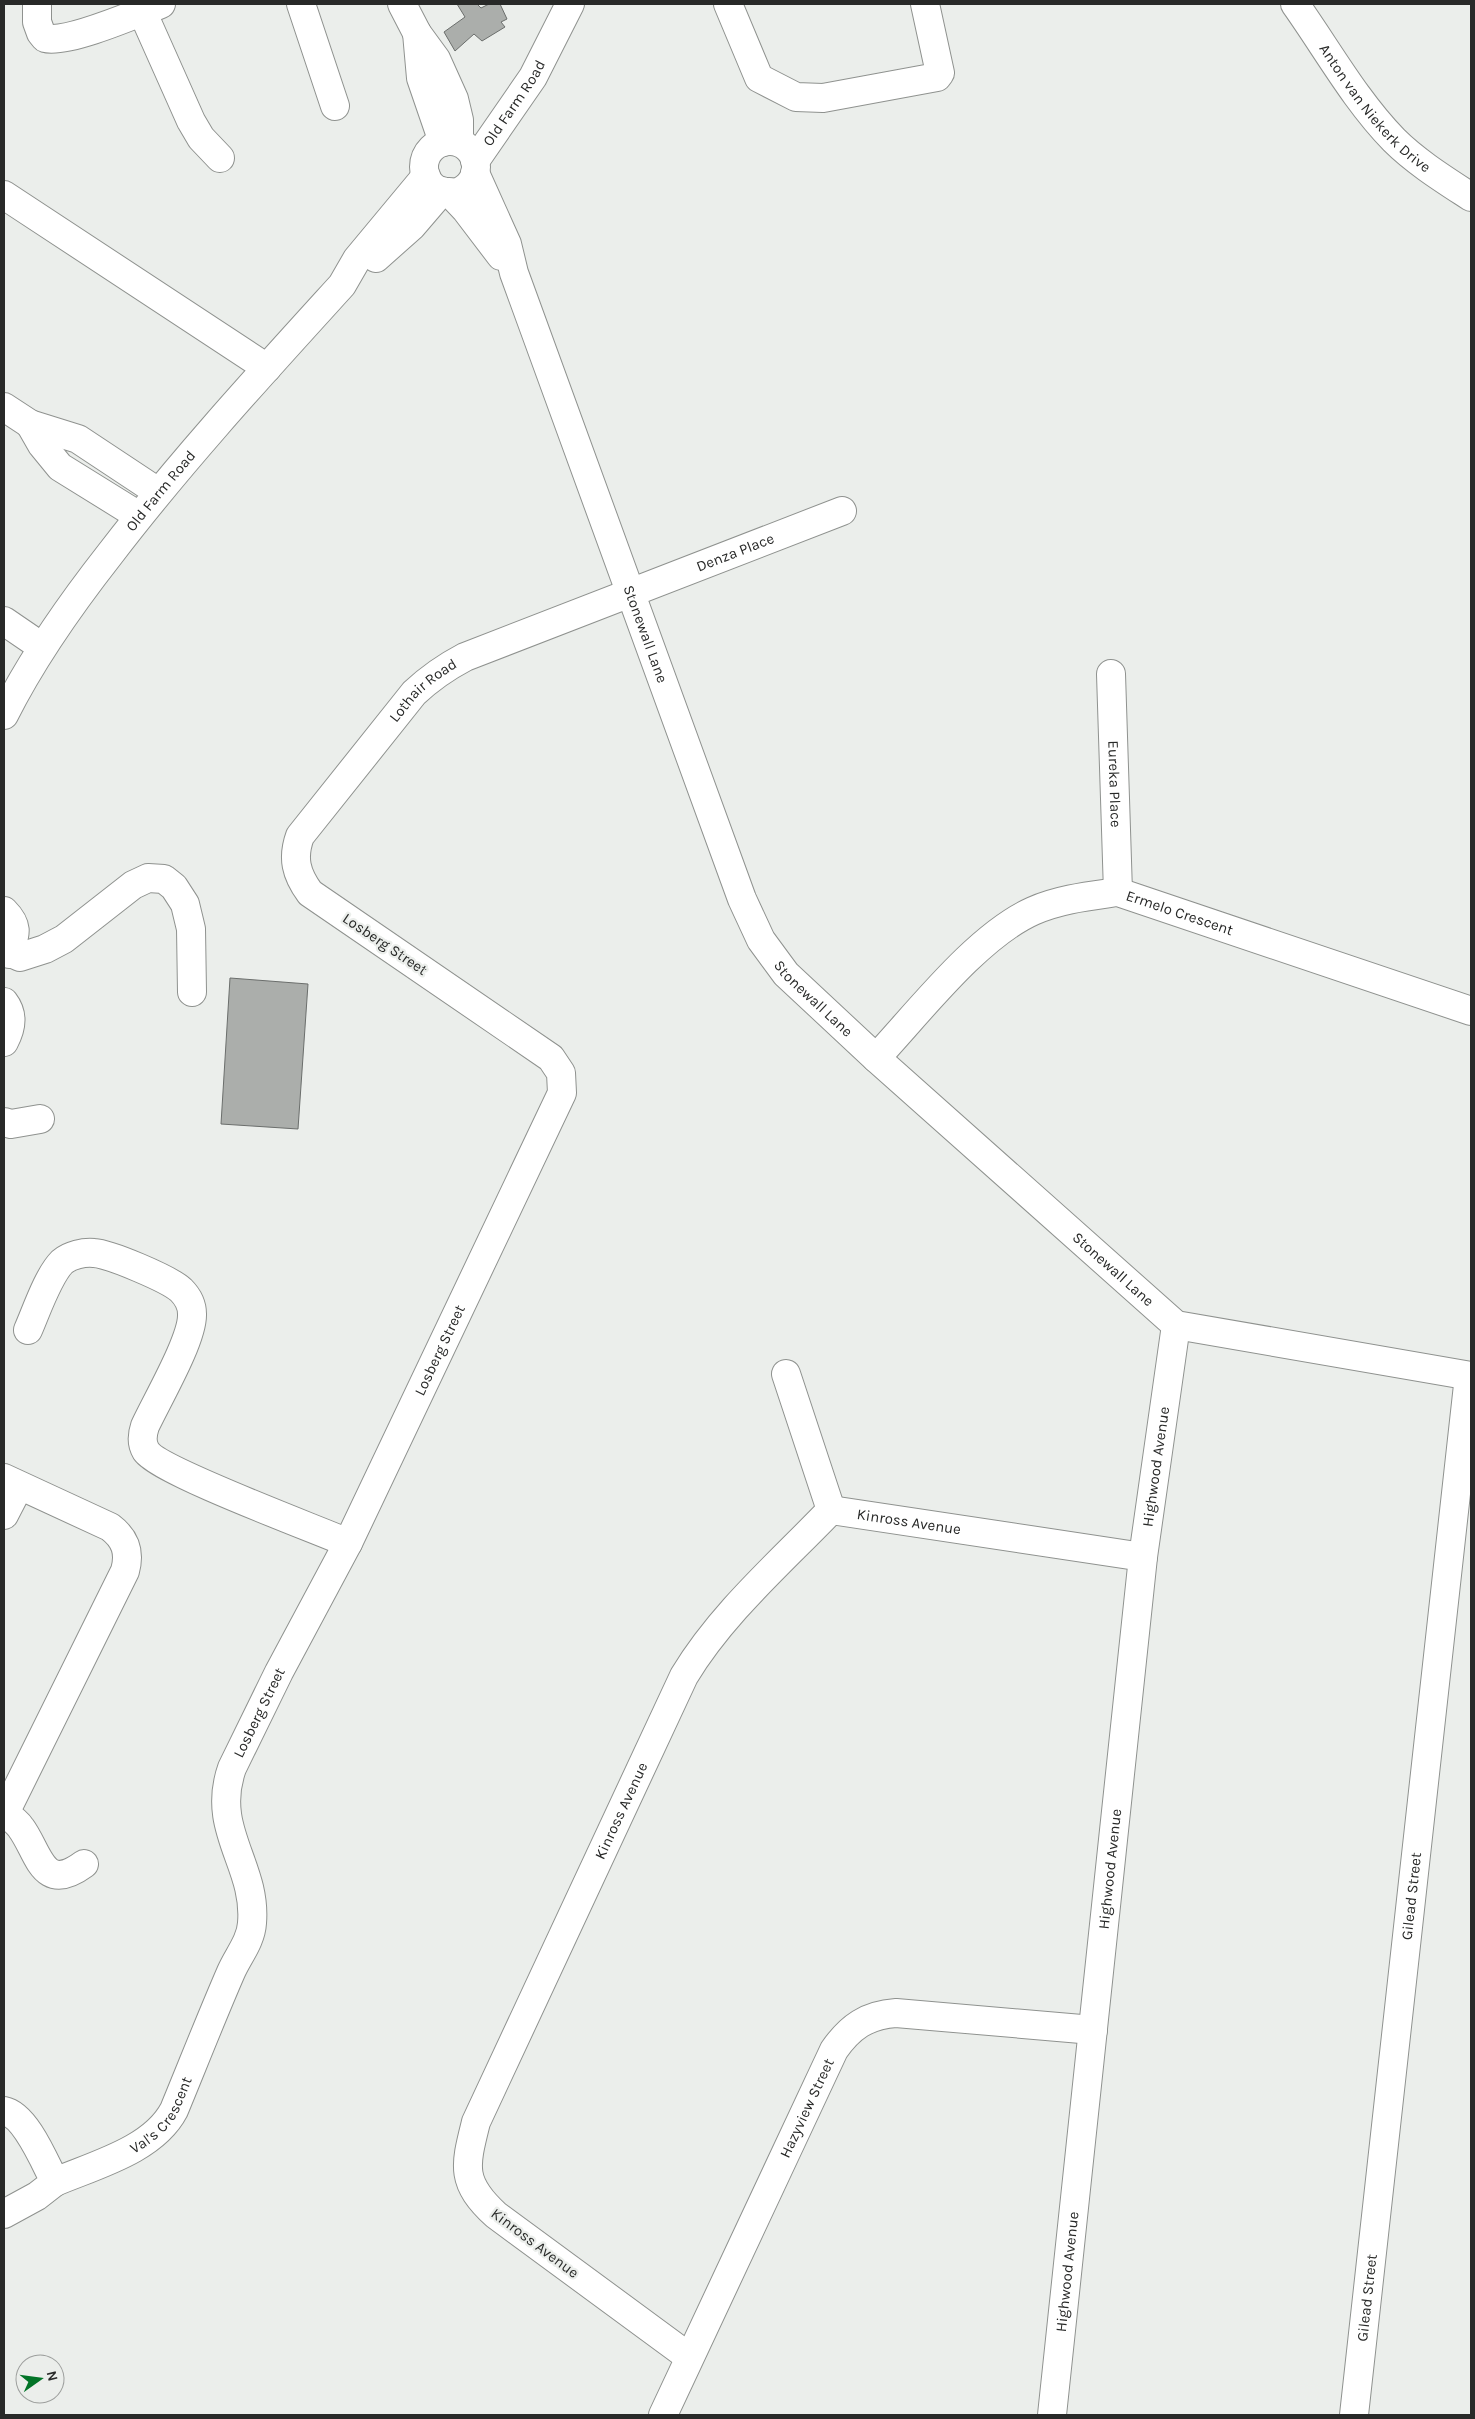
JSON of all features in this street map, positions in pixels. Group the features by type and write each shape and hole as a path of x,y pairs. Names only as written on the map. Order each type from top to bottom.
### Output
{"street":[{"path":"37,4 39,29 48,39 71,36 152,8 191,121 205,143 220,158"},
{"path":"301,4 335,106"},
{"name":"Stonewall Lane","path":"402,4 417,34 421,78 464,153 507,244 514,273 630,594 742,899 761,940 786,974 876,1058 1176,1325"},
{"name":"Old Farm Road","path":"464,153 533,77 548,42 570,4"},
{"path":"728,4 759,78 796,98 823,98 937,77 940,73 925,4"},
{"name":"Anton van Niekerk Drive","path":"1295,4 1362,100 1394,139 1410,154 1471,196"},
{"path":"435,145 464,153 465,187 439,187 425,159 428,151 435,145"},
{"name":"Stonewall Lane","path":"439,187 466,210 514,273"},
{"name":"Old Farm Road","path":"4,714 42,647 158,492 342,285 357,259 439,187"},
{"path":"4,195 267,368"},
{"path":"4,407 30,424 78,439 158,492"},
{"path":"30,424 42,445 60,466 139,516"},
{"name":"Denza Place","path":"630,594 842,511"},
{"name":"Lothair Road","path":"300,877 295,854 300,836 414,693 431,677 464,656 630,594"},
{"path":"4,621 42,647"},
{"name":"Eureka Place","path":"1111,674 1118,892"},
{"name":"Losberg Street","path":"252,1931 251,1895 232,1839 225,1808 228,1778 239,1751 278,1672 348,1543 559,1104 563,1084 561,1073 551,1058 324,903 310,892 300,877"},
{"path":"4,911 15,926 14,939 6,952 20,957 53,945 133,884 148,878 164,879 174,887 185,904 191,930 192,992"},
{"name":"Ermelo Crescent","path":"876,1058 993,935 1034,910 1067,900 1118,892 1471,1011"},
{"path":"4,1002 10,1012 11,1021 4,1042"},
{"path":"4,1122 11,1124 40,1119"},
{"path":"28,1330 44,1293 62,1262 74,1255 94,1252 107,1255 177,1287 190,1301 191,1324 183,1347 145,1426 142,1437 147,1452 175,1470 348,1543"},
{"path":"1176,1325 1470,1376"},
{"name":"Highwood Avenue","path":"1052,2415 1143,1557 1176,1325"},
{"path":"786,1374 831,1510"},
{"name":"Gilead Street","path":"1354,2415 1470,1376"},
{"path":"4,1515 11,1482 110,1527 120,1534 124,1543 128,1562 125,1572 4,1813 22,1828 38,1861 46,1871 56,1874 70,1872 84,1864"},
{"name":"Kinross Avenue","path":"689,2357 496,2215 474,2191 466,2163 476,2122 684,1676 700,1650 718,1628 831,1510 1143,1557"},
{"name":"Val's Crescent","path":"4,2214 37,2196 55,2182 131,2149 160,2131 174,2110 219,2002 252,1931"},
{"name":"Hazyview Street","path":"663,2415 834,2050 848,2031 865,2020 896,2013 1093,2030"},
{"path":"4,2111 17,2118 25,2127 55,2182"}],"building":[{"path":"457,4 477,4 481,8 489,4 500,4 507,19 501,22 505,27 482,41 474,34 455,51 444,32 465,17"},
{"path":"230,978 308,984 298,1129 221,1124"}]}
